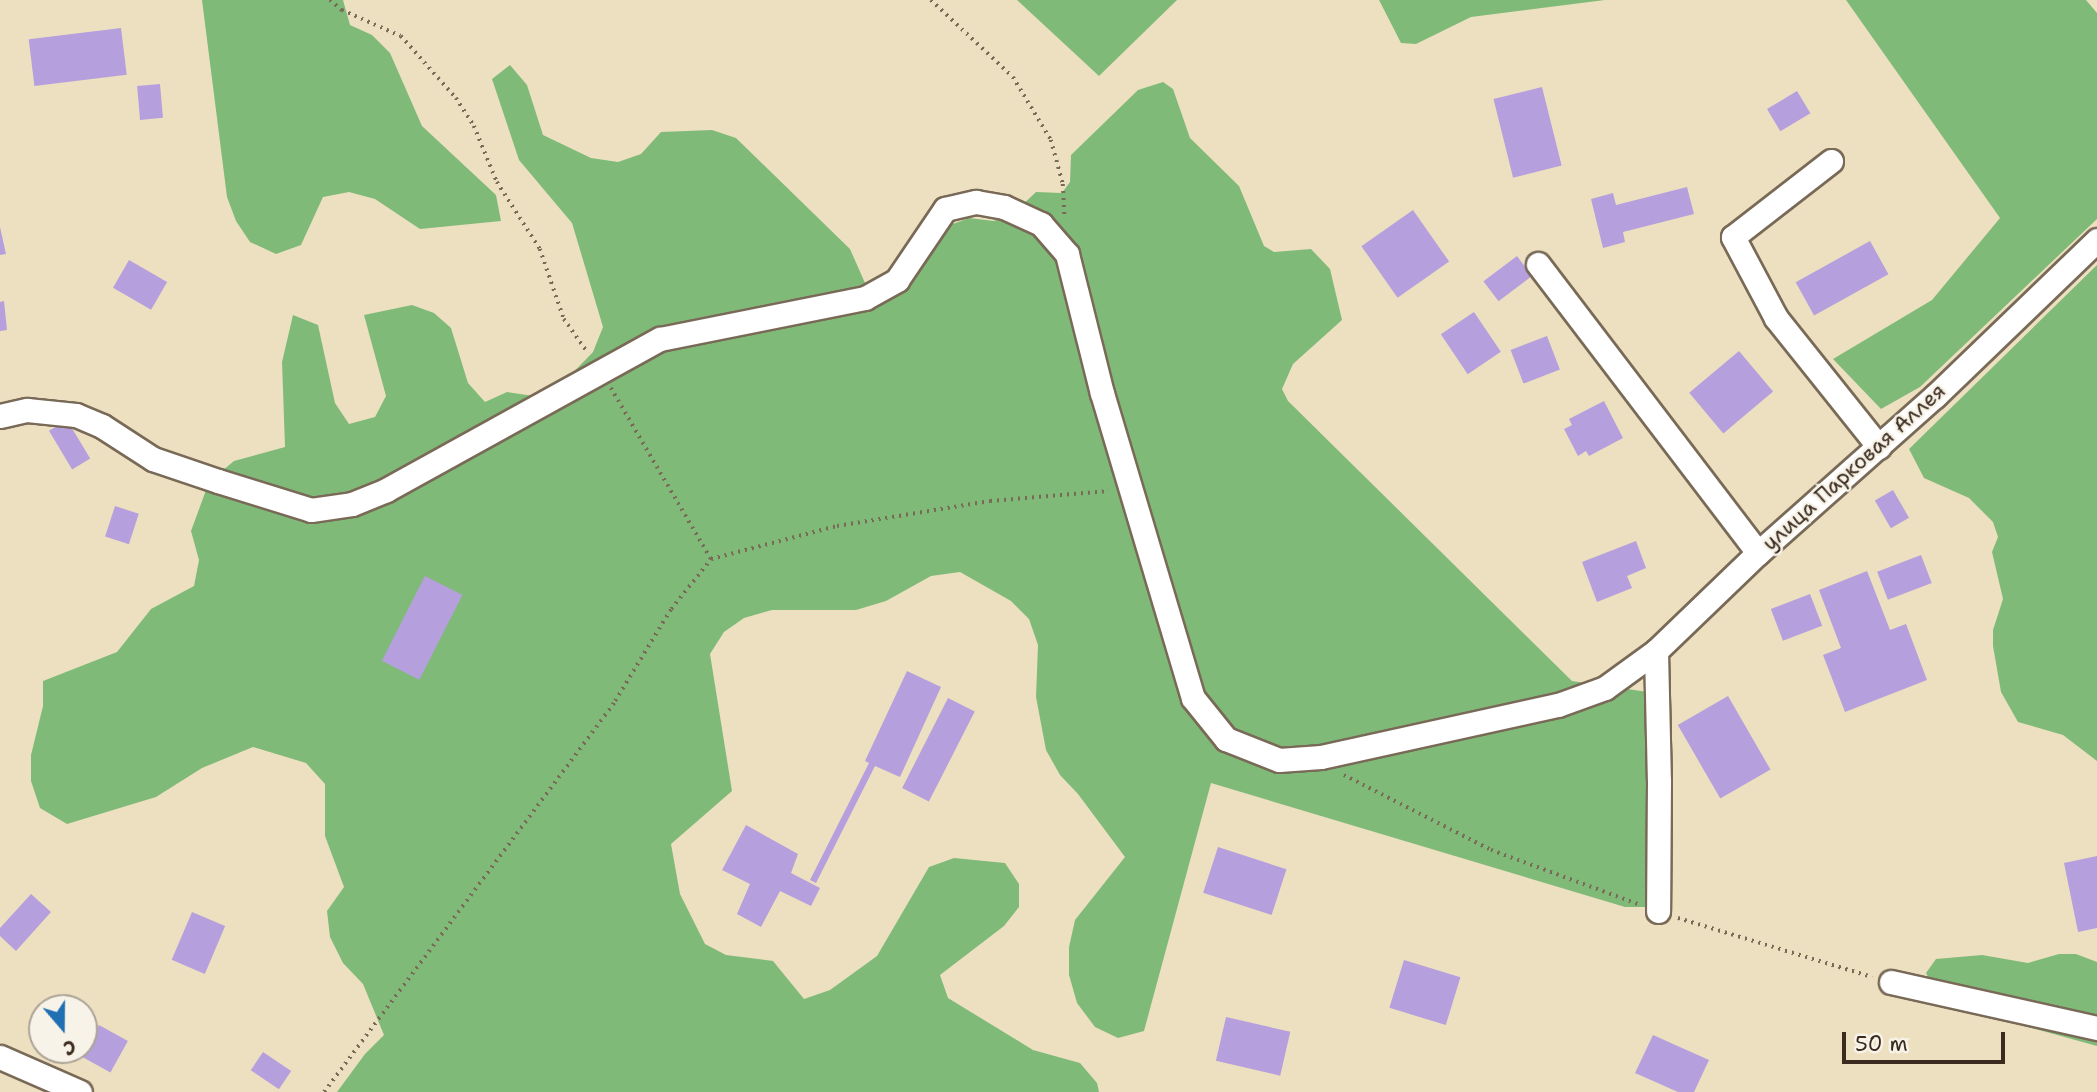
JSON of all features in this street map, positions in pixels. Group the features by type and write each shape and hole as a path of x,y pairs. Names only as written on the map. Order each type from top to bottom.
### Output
{"street":[{"path":"1831,161 1734,237 1776,318 1879,447"},
{"path":"0,416 27,411 76,415 102,426 153,459 311,510 352,503 386,490 660,339 865,298 897,280 945,209 976,202 1004,207 1041,224 1067,254"},
{"name":"улица Парковая Аллея","path":"1067,254 1129,489 1193,698 1226,739 1279,760 1321,757 1558,705 1605,688 1656,651 1758,553 1879,447 2097,240"},
{"path":"1538,264 1758,553"},
{"path":"1656,651 1658,911"},
{"path":"1891,982 2097,1028"},
{"path":"0,1057 80,1092"}],"path":[{"path":"330,0 342,10 401,36 456,98 474,127 498,182 540,249 564,319 600,370 711,559"},
{"path":"931,0 1013,77 1051,140 1063,184 1067,254"},
{"path":"324,1092 615,701 671,609 711,559 850,524 990,501 1129,489"},
{"path":"1343,775 1492,850 1658,911 1891,982"}],"green space":[{"path":"202,0 343,0 350,25 372,35 390,53 422,126 496,195 501,221 420,229 375,199 349,192 323,197 301,245 276,254 250,242 236,221 227,197"},
{"path":"1017,0 1177,0 1099,76"},
{"path":"1379,0 1605,0 1471,17 1416,44 1401,43"},
{"path":"1846,0 2086,0 2097,13 2097,219 1920,387 1881,409 1833,359 1932,300 2000,218"},
{"path":"510,65 527,85 543,135 591,158 618,162 641,154 661,132 712,130 736,138 850,249 873,301 945,227 969,218 994,221 1017,210 1036,192 1062,193 1070,182 1071,155 1138,90 1163,82 1173,89 1190,138 1239,186 1264,246 1274,252 1311,249 1330,269 1342,320 1293,364 1282,389 1288,401 1572,681 1648,692 1654,717 1647,907 1625,907 1211,783 1144,1031 1118,1038 1095,1027 1077,1003 1069,975 1069,947 1075,920 1125,857 1078,794 1060,775 1046,750 1036,697 1038,645 1029,619 1011,601 960,572 931,576 886,601 856,610 772,610 744,618 724,632 710,654 732,791 671,844 680,894 705,944 726,955 773,961 804,999 830,990 877,956 929,867 954,858 1005,863 1019,884 1019,907 1004,926 940,975 948,998 1033,1050 1080,1063 1097,1083 1099,1092 337,1092 365,1054 384,1035 363,984 343,963 330,937 327,911 344,887 325,836 325,784 306,763 253,747 202,768 156,797 67,824 40,808 31,781 31,755 43,706 43,681 117,652 151,609 194,586 199,560 191,531 209,482 234,461 285,447 282,362 293,315 318,325 335,403 349,424 375,417 386,396 364,315 412,305 434,313 451,328 468,383 485,402 507,392 534,396 559,387 593,352 603,327 572,223 519,160 492,79"},
{"path":"2097,265 2097,761 2063,735 2018,722 2001,692 1993,646 1993,630 2003,599 1992,552 1998,537 1993,522 1969,498 1924,478 1909,449"},
{"path":"2059,954 2076,954 2097,962 2097,1046 1941,1003 1926,973 1936,959 1982,955 2028,963"}],"building":[{"path":"121,28 127,75 34,86 29,39"},
{"path":"160,84 163,118 140,120 137,86"},
{"path":"1542,87 1562,166 1513,178 1493,99"},
{"path":"1797,91 1810,113 1780,131 1767,109"},
{"path":"1687,187 1694,214 1623,232 1625,242 1603,248 1591,199 1613,193 1616,205"},
{"path":"1413,210 1449,262 1398,298 1361,246"},
{"path":"0,227 6,254 0,255"},
{"path":"1870,241 1888,274 1814,315 1796,282"},
{"path":"1517,256 1532,276 1499,301 1483,281"},
{"path":"129,260 167,282 151,310 113,288"},
{"path":"4,301 7,330 0,331 0,302"},
{"path":"1474,312 1501,352 1468,374 1441,334"},
{"path":"1547,336 1560,370 1523,384 1511,350"},
{"path":"1739,351 1773,392 1723,433 1689,393"},
{"path":"1604,401 1623,438 1589,456 1586,451 1578,456 1564,429 1572,425 1569,419"},
{"path":"67,420 90,459 72,469 49,431"},
{"path":"1893,490 1909,518 1891,528 1875,500"},
{"path":"115,506 139,514 129,544 105,536"},
{"path":"1636,541 1646,568 1627,576 1632,588 1597,602 1582,562"},
{"path":"1921,555 1932,583 1888,600 1877,572"},
{"path":"1867,571 1890,630 1906,624 1927,680 1845,712 1823,655 1841,648 1819,590"},
{"path":"425,576 462,595 419,680 382,661"},
{"path":"1810,594 1822,626 1783,641 1771,609"},
{"path":"907,671 941,687 900,777 875,766 816,883 810,880 869,763 865,761"},
{"path":"1728,696 1770,770 1720,799 1678,725"},
{"path":"948,698 975,712 929,802 902,788"},
{"path":"746,825 798,854 791,873 820,888 811,906 780,891 761,927 737,914 750,884 722,870"},
{"path":"1218,847 1286,869 1272,915 1203,893"},
{"path":"2097,856 2097,928 2078,932 2064,863"},
{"path":"31,894 51,912 16,951 0,936 0,928"},
{"path":"192,912 225,926 205,974 172,960"},
{"path":"1404,960 1460,977 1446,1025 1389,1008"},
{"path":"1226,1017 1290,1032 1280,1076 1216,1061"},
{"path":"99,1025 128,1041 110,1072 95,1064 98,1064"},
{"path":"1653,1035 1709,1060 1694,1092 1678,1092 1635,1073"},
{"path":"263,1052 291,1071 279,1089 251,1070"}]}
